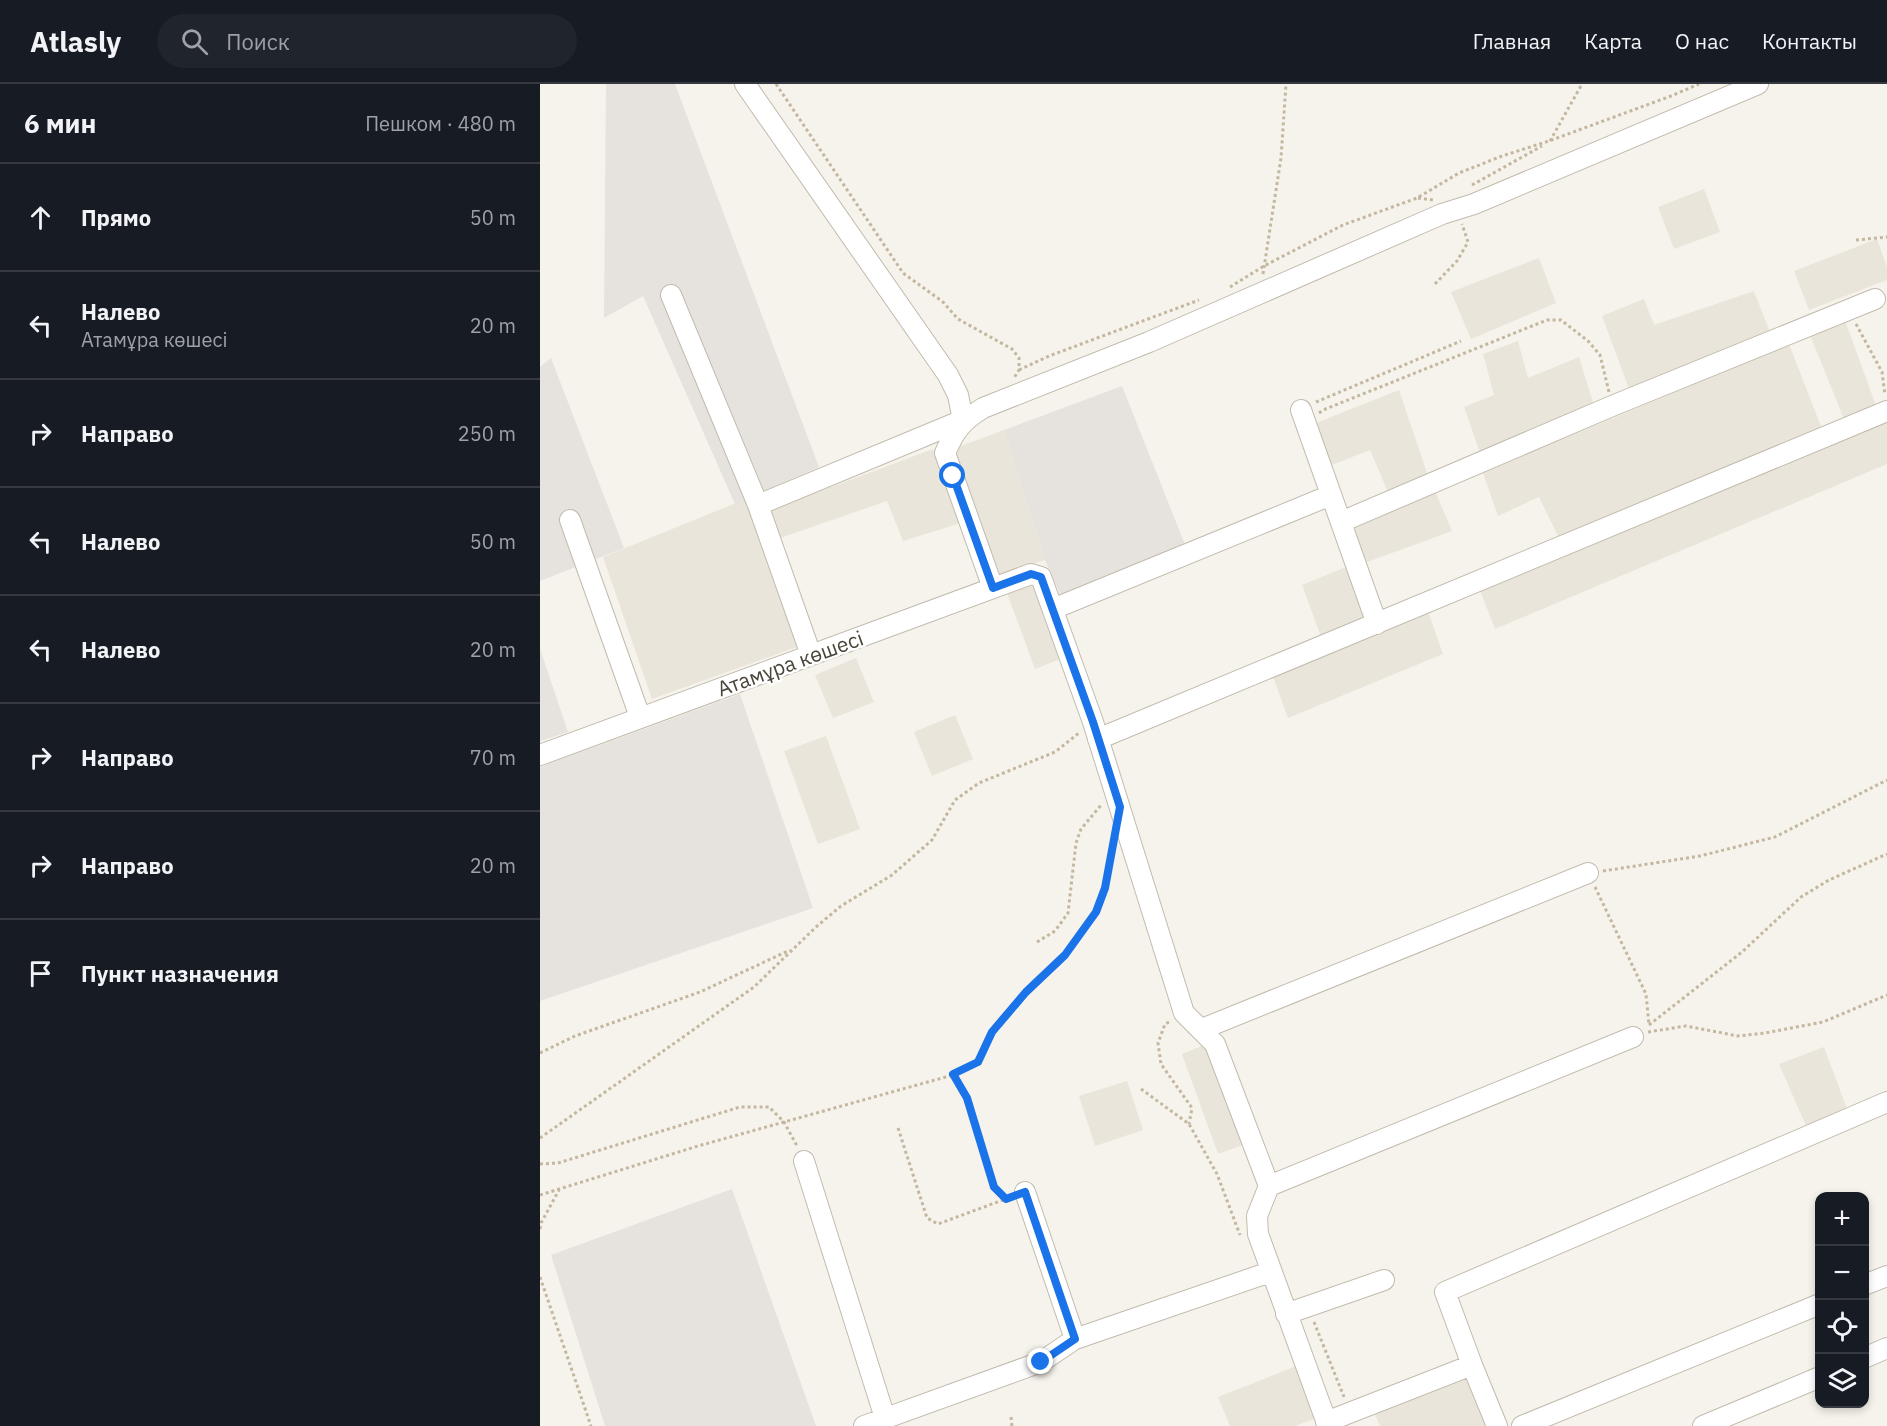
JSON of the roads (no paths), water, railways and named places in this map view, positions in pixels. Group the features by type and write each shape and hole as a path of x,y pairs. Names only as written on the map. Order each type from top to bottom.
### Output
{"street":[{"path":"745,84 948,375 958,394 963,420 945,453 993,588"},
{"path":"758,505 963,420 983,408 1149,342 1452,211 1474,204 1758,84"},
{"path":"671,295 758,505 811,656"},
{"path":"1341,522 1612,406 1875,298"},
{"path":"1096,731 1377,624 1885,412"},
{"path":"1304,417 1377,624"},
{"path":"1331,495 1053,609 1115,789 1184,1013 1215,1044 1269,1186 1257,1216 1258,1234 1327,1424 1472,1365"},
{"path":"570,520 640,717"},
{"name":"Атамұра көшесі","path":"540,755 1031,574 1041,577 1053,609"},
{"path":"1202,1029 1588,873"},
{"path":"1269,1186 1641,1031"},
{"path":"1497,1426 1445,1292 1887,1102"},
{"path":"804,1161 885,1419"},
{"path":"1025,1192 1075,1339"},
{"path":"864,1426 1041,1362 1075,1339 1270,1272"},
{"path":"1869,1283 1887,1276"},
{"path":"1286,1314 1384,1280"},
{"path":"1521,1426 1815,1306"},
{"path":"1869,1356 1887,1348"},
{"path":"1703,1426 1815,1379"}]}
